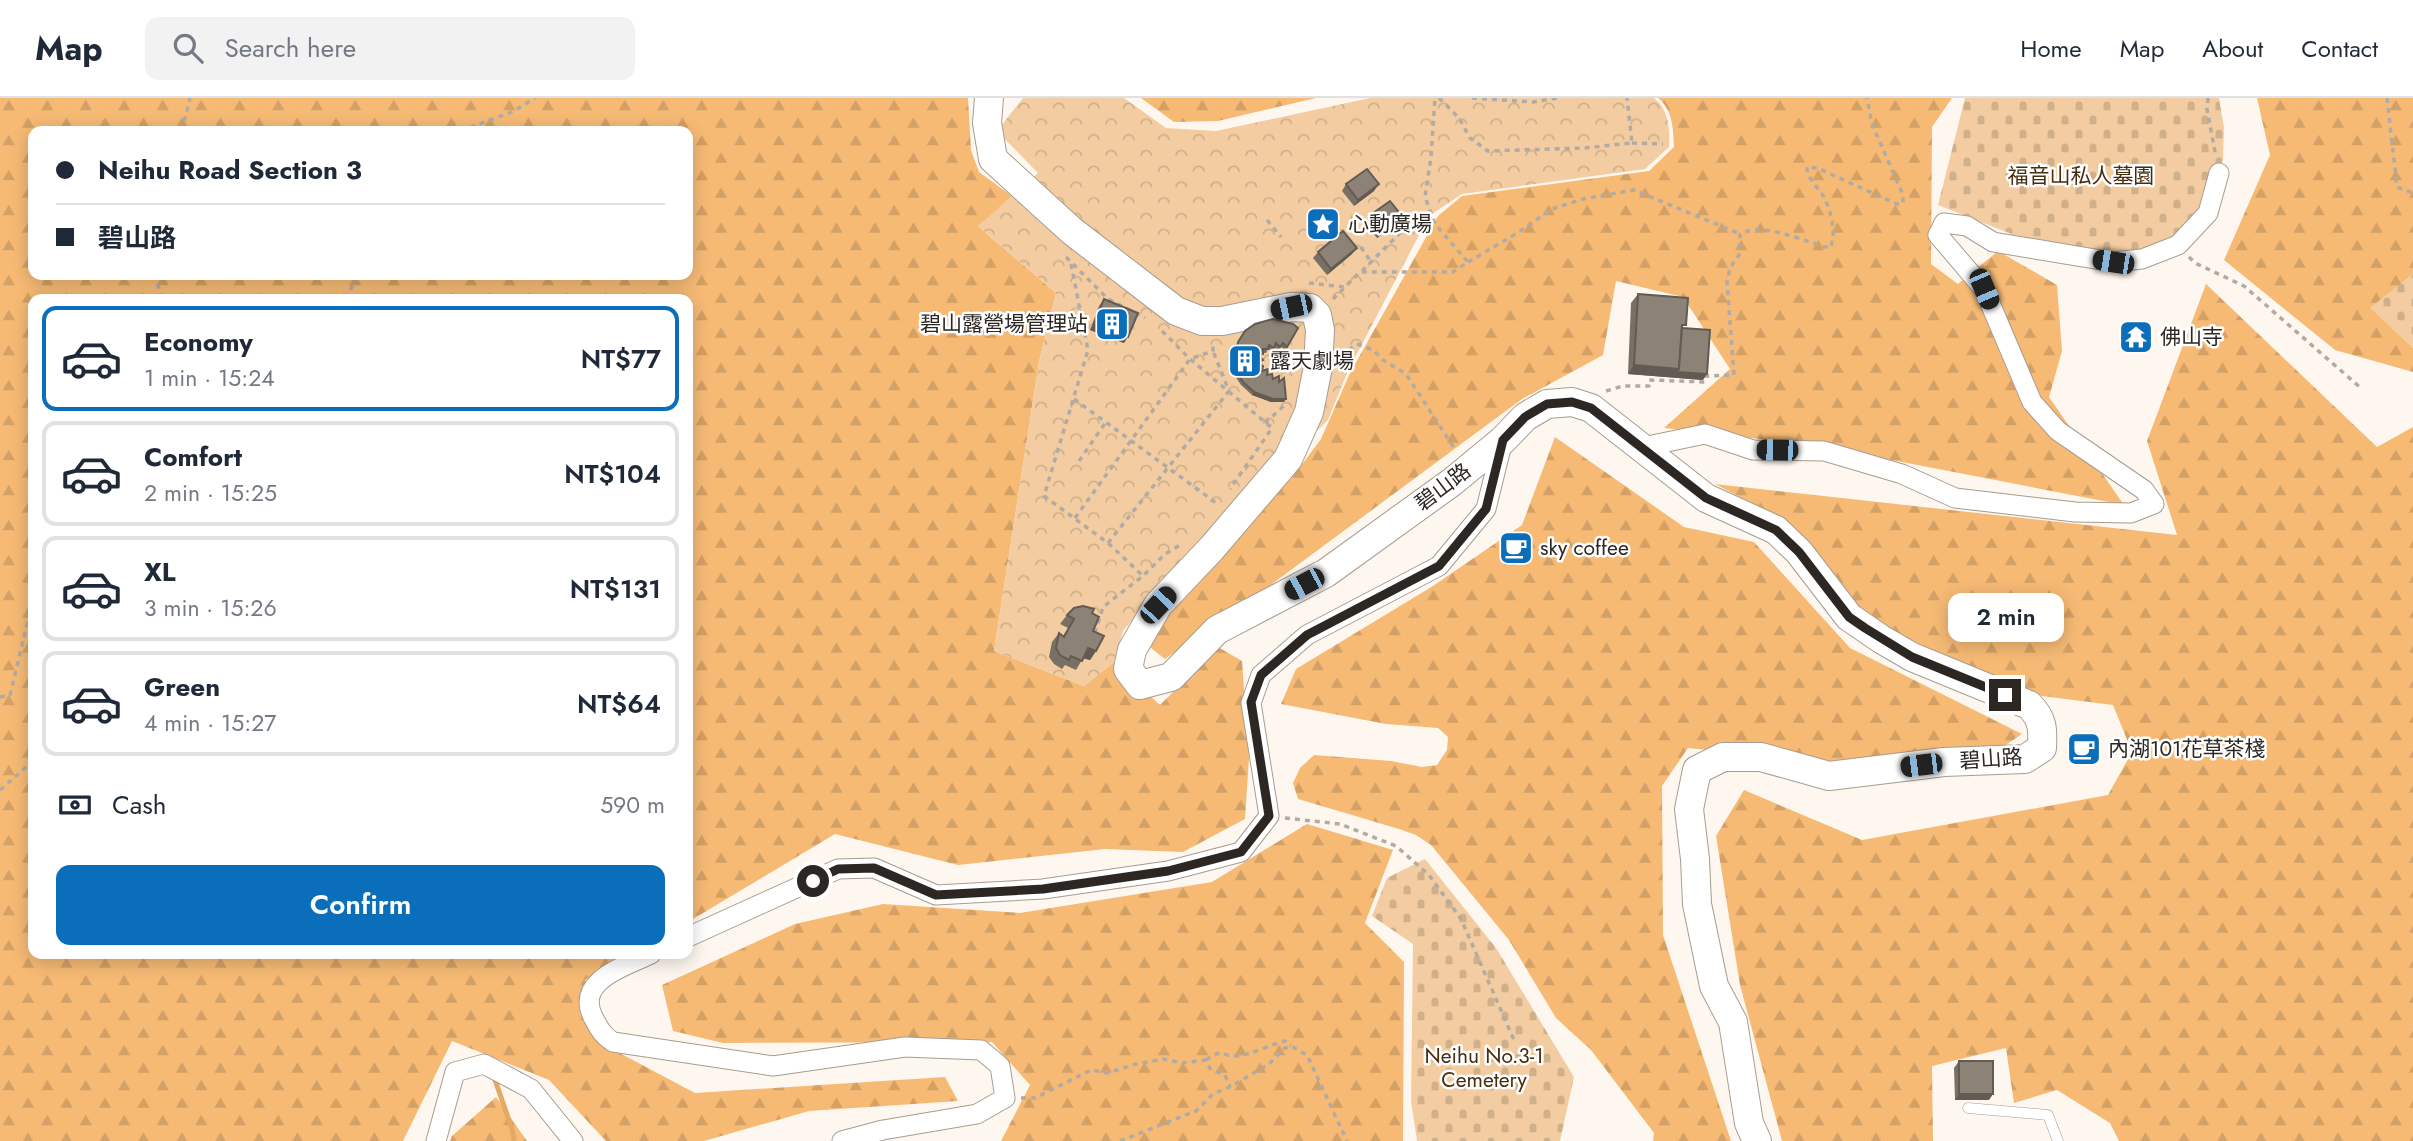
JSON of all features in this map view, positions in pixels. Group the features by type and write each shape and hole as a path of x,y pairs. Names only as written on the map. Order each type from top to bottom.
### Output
{"street":[{"path":"989,98 987,123 993,159 1072,231 1177,311 1202,321 1222,321 1291,307 1310,308 1317,315"},
{"path":"1643,447 1705,434 1753,450 1825,451 1902,474 1955,498 2075,512 2131,513 2154,505 2144,490 2058,431 2032,402 1984,289 1938,235 1944,223 1967,226 1993,242 2113,262 2141,259 2178,245 2208,212 2219,173"},
{"name":"碧山路","path":"1317,315 1320,330 1318,358 1309,412 1288,459 1212,548 1158,605 1132,650 1128,669 1140,685 1171,677 1217,630 1326,573 1452,482 1503,440 1525,417 1547,404 1572,402 1591,408 1706,498 1776,530 1799,552 1849,617 1912,657 2028,705 2039,715 2043,726 2042,748 2025,759 1944,762 1829,776 1761,757 1723,757 1697,769 1689,809 1697,904 1714,986 1733,1022 1749,1123 1757,1141"},
{"path":"693,935 838,869 874,868 936,895 1043,889 1168,871 1241,852 1269,816 1251,702 1261,675 1307,635 1439,566 1486,509 1503,440"},
{"path":"641,959 607,976 594,986 589,998 591,1012 602,1035 613,1042 773,1066 905,1047 981,1051 1000,1066 1004,1098 977,1114 883,1130 842,1141"},
{"path":"436,1141 455,1072 484,1064 531,1089 573,1141"}],"lane":[{"path":"1968,1108 2048,1115 2058,1141"}],"path":[{"path":"183,126 190,98"},
{"path":"474,126 514,111 536,98"},
{"path":"1437,98 1459,118 1469,138 1488,151 1573,149 1632,143 1663,144"},
{"path":"1437,98 1425,197 1435,225 1468,262"},
{"path":"1472,98 1533,102 1558,98"},
{"path":"1627,98 1632,143"},
{"path":"1360,272 1453,272 1552,209 1583,199 1634,190 1740,234 1750,229 1768,229 1830,247 1834,238 1832,223 1824,198 1807,172 1807,167 1816,168 1897,204 1903,203 1903,195 1872,124 1867,98"},
{"path":"2208,98 2207,109 2219,173"},
{"path":"2387,98 2396,187 2413,193"},
{"path":"1317,315 1399,233 1410,214"},
{"path":"1267,220 1280,237"},
{"path":"1572,402 1623,386 1649,386 1649,380 1705,382 1706,376 1734,375 1727,282 1730,268 1739,255 1740,234"},
{"path":"2178,245 2195,263 2244,286 2362,389"},
{"path":"1361,247 1371,262"},
{"path":"1062,253 1108,299 1152,321"},
{"path":"1071,262 1088,350 1044,496 1108,543 1143,576"},
{"path":"1300,285 1312,283 1345,287"},
{"path":"1211,321 1213,351 1229,391"},
{"path":"1161,330 1190,359 1272,428 1227,494"},
{"path":"1336,347 1338,359 1356,344 1373,350 1383,360 1406,374 1457,451 1449,457"},
{"path":"1075,518 1190,359 1213,351"},
{"path":"1108,543 1229,391"},
{"path":"1073,398 1220,505 1212,514"},
{"path":"1265,422 1291,400"},
{"path":"1079,461 1106,422"},
{"path":"1094,635 1103,607 1143,576 1165,554 1191,540"},
{"path":"0,697 10,695 28,619"},
{"path":"0,790 28,765"},
{"path":"1269,816 1340,824 1396,846 1429,876 1461,919 1514,1040"},
{"path":"1004,1098 1035,1098 1091,1070 1108,1073 1163,1059 1182,1063 1205,1060 1223,1052 1236,1056 1285,1041 1307,1055 1347,1141"},
{"path":"1120,1141 1196,1111 1213,1094 1269,1064 1285,1048 1291,1046"},
{"path":"1205,1060 1211,1070 1225,1075 1230,1087"}],"green space":[{"path":"0,98 968,98 971,150 979,172 1012,196 979,227 1056,293 1039,362 994,651 1084,686 1114,662 1160,705 1218,647 1242,661 1249,758 1245,819 1183,852 1105,849 958,865 835,834 693,919 693,294 28,294 28,959 623,959 585,980 595,1040 695,1093 945,1077 958,1101 809,1111 704,1141 606,1141 549,1080 452,1041 403,1141 0,1141"},
{"path":"1023,98 1124,98 1166,128 1216,131 1370,98 1654,98 1666,114 1669,147 1645,169 1462,194 1429,216 1348,371 1328,420 1166,580 1123,631 1114,662 1084,686 994,651 1039,362 1056,293 978,226 1038,173 997,131"},
{"path":"1141,98 1316,98 1218,121 1174,122"},
{"path":"1658,98 1952,98 1932,127 1931,264 1958,284 1998,251 2057,285 2062,351 2049,397 2124,505 1814,445 1664,428 1730,369 1683,297 1616,281 1603,355 1522,399 1257,595 1165,659 1151,648 1155,624 1291,479 1321,439 1350,373 1438,216 1462,196 1649,171 1674,147 1669,114"},
{"name":"福音山私人墓園","path":"1965,98 2219,98 2224,128 2223,159 2210,215 2175,243 2136,255 2064,255 1938,205"},
{"path":"2257,98 2413,98 2413,274 2371,308 2413,348 2413,372 2335,350 2224,260 2270,155"},
{"path":"2413,274 2413,348 2370,308"},
{"path":"2206,284 2377,447 2413,427 2413,1141 2119,1141 2110,1123 2057,1090 2014,1103 2006,1048 1932,1066 1933,1141 1782,1141 1740,985 1716,836 1744,790 1862,840 2108,795 2132,752 2113,705 2018,693 1846,607 1786,521 1715,484 2177,535 2147,441"},
{"path":"1555,437 1684,527 1754,542 1850,648 2022,734 1991,755 1836,763 1688,748 1662,786 1663,935 1731,1141 1653,1141 1654,1133 1591,1050 1556,1018 1509,940 1431,845 1416,835 1399,829 1298,799 1293,783 1300,768 1314,755 1391,761 1422,767 1437,765 1447,750 1448,737 1438,728 1386,724 1281,704 1296,669 1433,586 1522,525"},
{"path":"1307,824 1393,850 1365,923 1404,962 1403,1141 1001,1141 1030,1085 992,1042 723,1043 673,1031 662,985 795,924 883,904 1020,913 1212,882"},
{"name":"Neihu No.3-1 Cemetery","path":"1425,859 1496,948 1574,1077 1560,1141 1417,1141 1411,1101 1413,944 1372,916 1387,878"},
{"path":"496,1097 527,1141 450,1141 452,1136"}],"building":[{"path":"1367,169 1379,184 1358,200 1346,184"},
{"path":"1390,201 1402,216 1381,232 1369,216"},
{"path":"1343,231 1357,248 1331,269 1318,252"},
{"path":"1638,294 1688,298 1686,325 1682,325 1679,369 1634,365"},
{"name":"碧山露營場管理站","path":"1104,299 1138,313 1128,337 1094,324"},
{"name":"露天劇場","path":"1273,319 1298,328 1287,347 1283,343 1280,347 1276,343 1274,348 1269,345 1268,349 1263,349 1263,354 1258,355 1263,360 1258,363 1263,366 1262,371 1268,369 1267,375 1272,374 1273,379 1279,376 1279,382 1284,378 1286,399 1273,399 1254,392 1243,382 1235,369 1238,342 1245,331 1255,324"},
{"path":"1682,328 1710,330 1707,374 1677,372"},
{"path":"1083,606 1094,609 1092,613 1099,617 1093,631 1104,636 1096,651 1088,648 1082,661 1071,656 1069,660 1060,655 1056,648 1059,633 1064,637 1074,619 1067,615 1074,608"},
{"path":"1959,1061 1993,1061 1993,1094 1959,1094"}],"waterway":[{"path":"494,1077 514,1141"}],"place":[{"name":"心動廣場","path":"1323,224"},
{"name":"碧山露營場管理站","path":"1112,324"},
{"name":"佛山寺","path":"2136,337"},
{"name":"露天劇場","path":"1245,361"},
{"name":"sky coffee","path":"1516,548"},
{"name":"內湖101花草茶棧","path":"2084,749"}],"route":[{"path":"813,881 838,869 874,868 936,895 1043,889 1168,871 1241,852 1269,816 1251,702 1261,675 1307,635 1439,566 1486,509 1503,440 1525,417 1547,404 1572,402 1591,408 1706,498 1776,530 1799,552 1849,617 1912,657 2005,695"}]}
